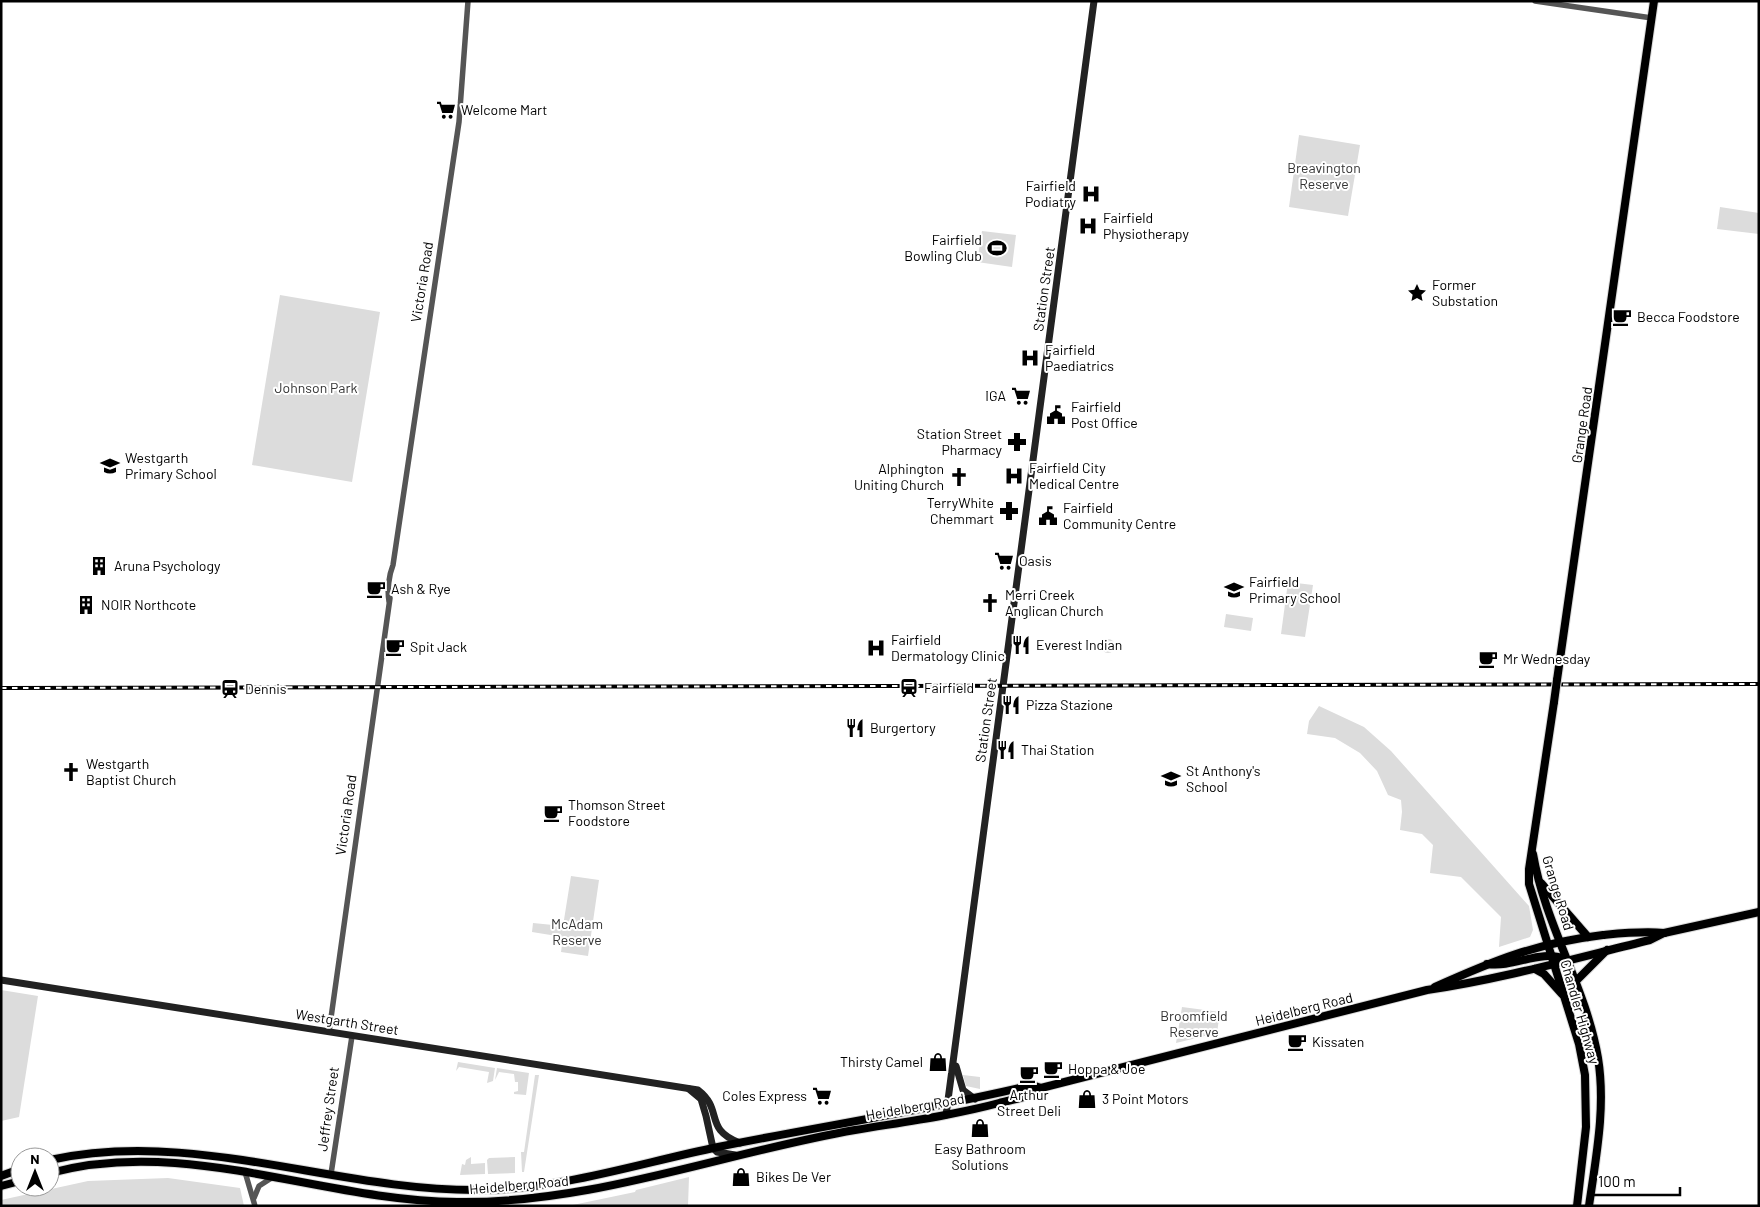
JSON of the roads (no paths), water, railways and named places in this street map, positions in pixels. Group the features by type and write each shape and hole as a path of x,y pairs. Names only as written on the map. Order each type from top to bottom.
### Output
{"main road":[{"name":"Station Street","path":"946,1115 1094,1"},
{"name":"Grange Road","path":"1547,944 1530,891 1529,868 1533,852 1654,1"},
{"name":"Grange Road","path":"1533,852 1538,880 1560,942"},
{"path":"1538,880 1588,937"},
{"name":"Heidelberg Road","path":"60,1171 89,1165 151,1163 276,1176 415,1200 489,1202 538,1199 578,1193 814,1138 946,1115 1033,1094 1041,1088 1427,990 1535,969 1650,940 1664,933 1759,912"},
{"name":"Heidelberg Road","path":"1427,990 1511,954 1547,944 1588,937 1648,931 1664,933"},
{"name":"Chandler Highway","path":"1560,942 1576,981 1592,1030 1600,1073 1600,1114 1589,1206"},
{"name":"Chandler Highway","path":"1547,944 1579,1044 1586,1079 1586,1127 1577,1206"},
{"path":"1576,981 1607,950"},
{"path":"1448,981 1481,979 1486,964 1504,965 1550,954 1568,960"},
{"path":"1535,969 1544,974 1564,995"},
{"name":"Westgarth Street","path":"1,980 689,1089 703,1098 710,1115 724,1136 740,1143"},
{"path":"955,1056 959,1083 963,1090 976,1099"},
{"name":"Heidelberg Road","path":"60,1159 122,1151 182,1153 246,1159 406,1186 483,1190 526,1187 576,1179 713,1148 976,1099 1032,1085 1041,1088"},
{"name":"Westgarth Street","path":"710,1115 713,1148"},
{"path":"713,1148 717,1152 736,1155"},
{"path":"246,1159 246,1172"},
{"path":"667,1159 670,1171"},
{"name":"Jeffrey Street","path":"329,1186 331,1174"}],"street":[{"name":"Victoria Road","path":"329,1032 394,571 393,565 459,122 468,1"},
{"path":"1535,1 1652,18"},
{"name":"Jeffrey Street","path":"331,1174 352,1036"},
{"path":"246,1172 254,1203"},
{"path":"254,1203 259,1186 276,1176"}],"railway":[{"path":"1,688 1759,684"}],"place":[{"name":"Welcome Mart","path":"446,110"},
{"name":"Fairfield Podiatry","path":"1091,194"},
{"name":"Fairfield Physiotherapy","path":"1088,226"},
{"name":"Fairfield Bowling Club","path":"997,248"},
{"name":"Former Substation","path":"1417,293"},
{"name":"Becca Foodstore","path":"1622,317"},
{"name":"Fairfield Paediatrics","path":"1030,358"},
{"name":"IGA","path":"1021,396"},
{"name":"Fairfield Post Office","path":"1056,415"},
{"name":"Station Street Pharmacy","path":"1017,442"},
{"name":"Westgarth Primary School","path":"110,466"},
{"name":"Fairfield City Medical Centre","path":"1014,476"},
{"name":"Alphington Uniting Church","path":"959,477"},
{"name":"TerryWhite Chemmart","path":"1009,511"},
{"name":"Fairfield Community Centre","path":"1048,516"},
{"name":"Oasis","path":"1004,561"},
{"name":"Aruna Psychology","path":"99,566"},
{"name":"Ash & Rye","path":"376,589"},
{"name":"Fairfield Primary School","path":"1234,590"},
{"name":"Merri Creek Anglican Church","path":"990,603"},
{"name":"NOIR Northcote","path":"86,605"},
{"name":"Everest Indian","path":"1021,645"},
{"name":"Spit Jack","path":"395,647"},
{"name":"Fairfield Dermatology Clinic","path":"876,648"},
{"name":"Mr Wednesday","path":"1488,659"},
{"name":"Fairfield","path":"909,688"},
{"name":"Dennis","path":"230,689"},
{"name":"Pizza Stazione","path":"1011,705"},
{"name":"Burgertory","path":"855,728"},
{"name":"Thai Station","path":"1006,750"},
{"name":"Westgarth Baptist Church","path":"71,772"},
{"name":"St Anthony's School","path":"1171,779"},
{"name":"Thomson Street Foodstore","path":"553,813"},
{"name":"Kissaten","path":"1297,1042"},
{"name":"Thirsty Camel","path":"938,1062"},
{"name":"Hoppa & Joe","path":"1053,1069"},
{"name":"Arthur Street Deli","path":"1029,1074"},
{"name":"Coles Express","path":"822,1096"},
{"name":"3 Point Motors","path":"1087,1099"},
{"name":"Easy Bathroom Solutions","path":"980,1128"},
{"name":"Bikes De Ver","path":"741,1177"}],"park label":[{"name":"Breavington Reserve","path":"1324,176"},
{"name":"Johnson Park","path":"316,388"},
{"name":"McAdam Reserve","path":"577,932"},
{"name":"Broomfield Reserve","path":"1194,1024"}]}
